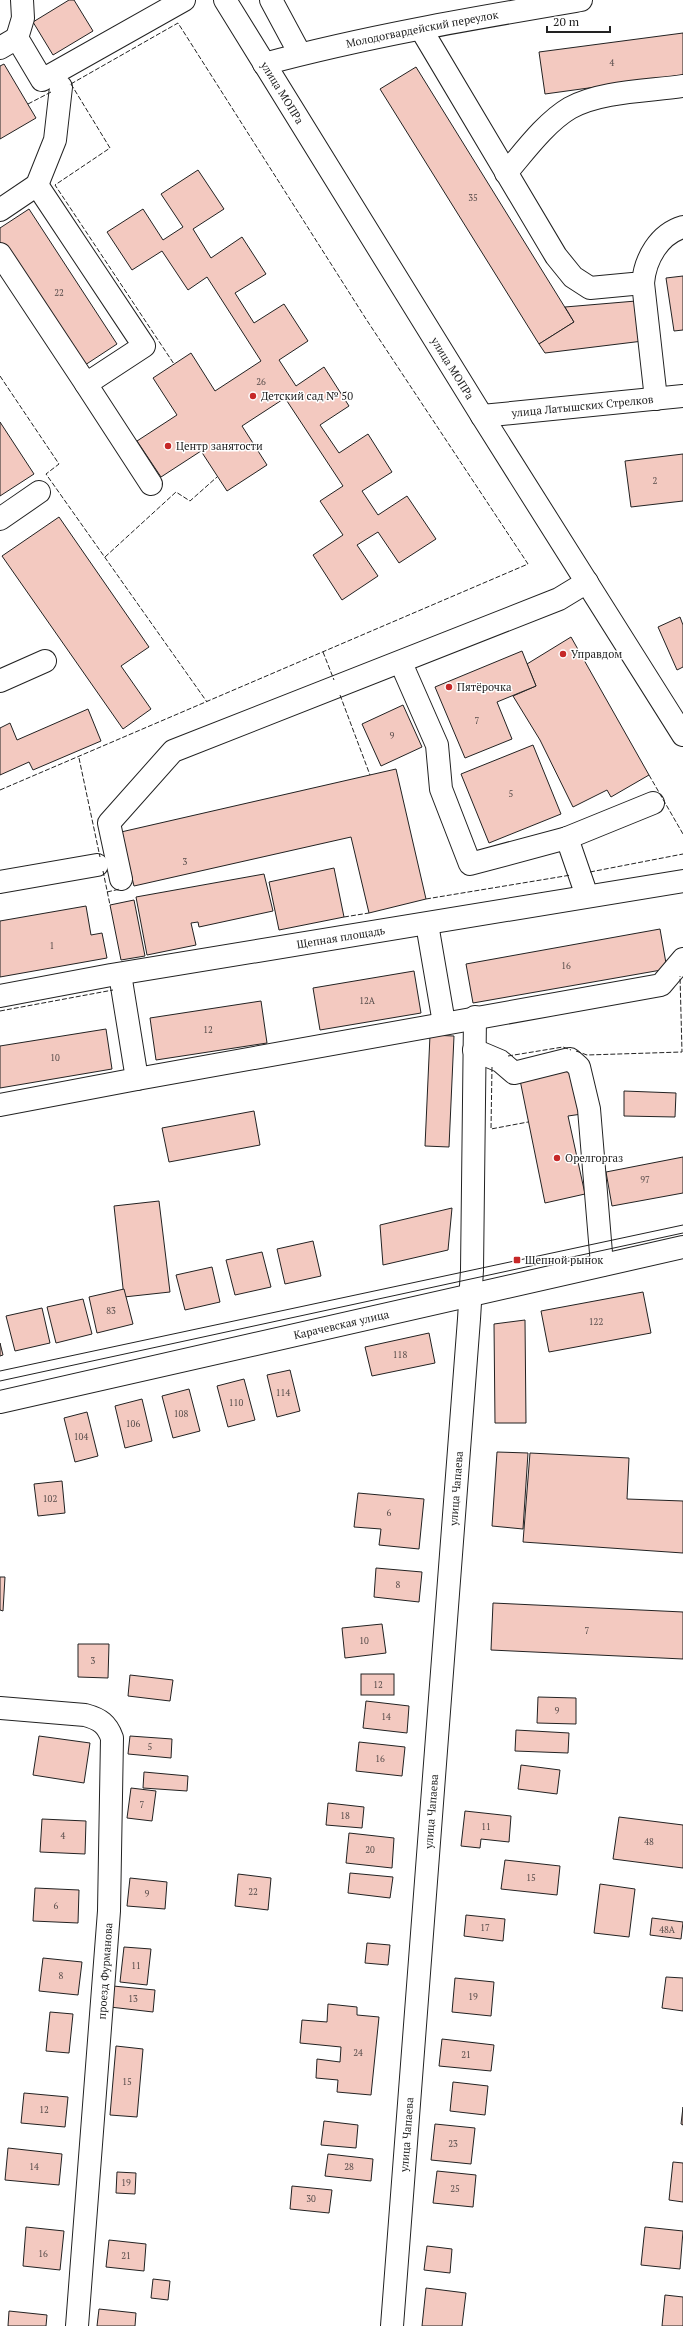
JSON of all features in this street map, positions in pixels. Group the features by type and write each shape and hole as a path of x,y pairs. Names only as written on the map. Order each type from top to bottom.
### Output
{"street":[{"path":"22,0 23,18 8,43 42,80 184,0"},
{"name":"улица МОПРа","path":"225,0 482,416 681,727"},
{"path":"271,0 300,54"},
{"name":"Молодогвардейский переулок","path":"264,64 300,54 421,29 503,7 581,0"},
{"path":"421,29 556,256 573,277 590,288 643,282"},
{"path":"506,172 545,129 574,106 607,97 683,86"},
{"path":"0,210 37,185 55,140 61,87"},
{"path":"37,185 144,346 86,384"},
{"path":"656,399 643,282 644,270 658,244 668,234 683,227"},
{"path":"0,254 151,484"},
{"name":"улица Латышских Стрелков","path":"482,416 683,396"},
{"path":"0,519 39,492"},
{"path":"121,879 109,823 173,750 401,663 559,599 587,582"},
{"path":"0,681 45,661"},
{"path":"401,663 437,745 441,789 470,864 567,838 653,802"},
{"path":"567,838 586,896"},
{"path":"0,882 97,865"},
{"name":"Щепная площадь","path":"0,996 120,974 683,881"},
{"path":"427,924 444,1023"},
{"path":"0,1105 475,1017 661,985 683,959"},
{"path":"120,974 137,1079"},
{"name":"улица Чапаева","path":"392,2326 470,1297 475,1017"},
{"path":"474,1050 500,1061 514,1073 570,1059 579,1067 589,1109 602,1265"},
{"name":"Карачевская улица","path":"0,1402 470,1297 683,1247"},
{"name":"проезд Фурманова","path":"0,1708 85,1715 97,1718 108,1727 112,1738 109,1911 77,2326"}],"building":[{"path":"69,0 74,0 93,31 53,55 33,22"},
{"path":"683,33 683,75 545,94 539,52"},
{"path":"4,64 36,118 0,139 0,66"},
{"path":"416,67 574,322 539,344 380,89"},
{"path":"198,170 224,209 193,229 211,258 242,237 266,274 235,293 254,323 284,304 308,341 279,360 296,386 324,367 349,406 320,425 339,453 368,434 392,472 362,491 378,515 407,496 436,539 399,563 378,532 357,545 378,576 342,600 313,555 343,535 320,501 343,486 285,398 242,426 267,465 227,491 201,451 161,477 137,441 177,415 153,378 191,353 215,391 261,361 207,277 188,290 162,251 132,270 107,232 143,209 163,240 183,227 161,194"},
{"path":"29,209 117,344 82,367 0,243 0,228"},
{"path":"683,276 683,330 674,331 666,278"},
{"path":"636,301 643,341 545,353 539,344 574,322 565,307"},
{"path":"0,422 34,474 0,496"},
{"path":"683,454 683,501 631,507 625,461"},
{"path":"59,517 149,647 121,666 151,709 123,729 2,556"},
{"path":"680,617 683,625 683,667 677,670 658,627"},
{"path":"571,637 649,775 611,797 607,790 573,807 540,740 513,696 536,686 527,664"},
{"path":"522,651 536,686 497,702 512,739 465,758 435,687"},
{"path":"403,705 422,747 381,766 362,724"},
{"path":"88,709 101,741 33,770 29,762 0,775 0,728 10,723 17,740"},
{"path":"533,745 561,814 489,843 461,774"},
{"path":"396,769 426,899 369,913 351,837 134,886 121,832"},
{"path":"334,868 344,917 279,930 269,882"},
{"path":"264,874 273,911 199,927 198,922 191,923 196,945 147,955 136,897"},
{"path":"134,900 145,956 121,960 110,905"},
{"path":"86,906 91,935 102,933 107,958 0,977 0,921"},
{"path":"660,929 667,969 473,1003 466,964"},
{"path":"414,971 421,1013 320,1030 313,988"},
{"path":"261,1001 267,1043 156,1060 150,1018"},
{"path":"106,1029 112,1069 0,1088 0,1046"},
{"path":"430,1035 454,1036 449,1147 425,1146"},
{"name":"Орелгоргаз","path":"573,1069 582,1114 568,1116 585,1194 545,1203 520,1080"},
{"path":"624,1091 676,1093 675,1117 624,1116"},
{"path":"254,1111 260,1145 169,1162 162,1128"},
{"path":"683,1157 683,1193 612,1206 606,1172"},
{"path":"159,1201 170,1292 124,1297 114,1206"},
{"path":"452,1208 448,1250 383,1265 380,1225"},
{"path":"313,1241 321,1276 285,1284 277,1249"},
{"path":"262,1252 271,1287 235,1295 226,1260"},
{"path":"212,1267 220,1302 185,1310 176,1275"},
{"path":"124,1289 133,1324 97,1333 89,1297"},
{"path":"643,1292 651,1333 549,1352 541,1311"},
{"path":"83,1299 92,1334 56,1343 47,1307"},
{"path":"42,1308 50,1343 15,1351 6,1316"},
{"path":"525,1320 526,1423 495,1423 494,1324"},
{"path":"429,1333 435,1363 372,1376 365,1347"},
{"path":"0,1343 3,1355 0,1356"},
{"path":"290,1370 300,1411 277,1417 267,1375"},
{"path":"244,1379 255,1420 228,1427 217,1386"},
{"path":"189,1389 200,1431 173,1438 162,1396"},
{"path":"142,1399 152,1441 125,1448 115,1406"},
{"path":"87,1412 98,1456 75,1462 64,1418"},
{"path":"497,1452 528,1453 523,1529 492,1526"},
{"path":"530,1453 629,1458 627,1499 683,1501 683,1553 523,1542"},
{"path":"62,1481 65,1513 38,1516 34,1484"},
{"path":"358,1493 424,1499 419,1549 379,1545 381,1529 354,1527"},
{"path":"376,1568 422,1572 419,1602 374,1597"},
{"path":"0,1577 5,1577 3,1611 0,1610"},
{"path":"493,1603 683,1612 683,1659 491,1650"},
{"path":"382,1624 386,1653 345,1658 342,1628"},
{"path":"78,1644 109,1644 108,1678 78,1677"},
{"path":"361,1674 394,1674 394,1695 361,1695"},
{"path":"130,1675 173,1680 170,1701 128,1696"},
{"path":"538,1697 576,1698 576,1724 537,1723"},
{"path":"366,1701 409,1706 407,1733 363,1728"},
{"path":"516,1730 569,1733 568,1753 515,1751"},
{"path":"39,1736 90,1743 84,1783 33,1775"},
{"path":"130,1736 172,1739 171,1758 128,1754"},
{"path":"359,1742 405,1747 402,1776 356,1771"},
{"path":"521,1765 560,1770 557,1794 518,1789"},
{"path":"144,1772 188,1776 187,1791 143,1788"},
{"path":"131,1788 156,1791 152,1821 127,1818"},
{"path":"328,1803 364,1807 362,1828 326,1825"},
{"path":"465,1811 511,1816 509,1842 481,1839 480,1848 461,1846"},
{"path":"619,1817 683,1825 683,1868 613,1859"},
{"path":"42,1819 86,1821 85,1854 40,1852"},
{"path":"349,1833 394,1838 392,1868 346,1863"},
{"path":"505,1860 560,1866 557,1895 501,1889"},
{"path":"350,1873 393,1877 390,1898 348,1893"},
{"path":"238,1874 271,1878 268,1910 235,1906"},
{"path":"130,1878 167,1882 165,1909 127,1906"},
{"path":"600,1884 635,1889 629,1937 594,1933"},
{"path":"35,1888 79,1890 78,1923 33,1921"},
{"path":"466,1915 505,1919 503,1941 464,1936"},
{"path":"652,1918 683,1922 681,1939 650,1935"},
{"path":"367,1943 390,1945 388,1965 365,1963"},
{"path":"124,1947 151,1949 147,1985 120,1982"},
{"path":"43,1958 82,1962 78,1995 39,1991"},
{"path":"666,1977 683,1978 683,2011 662,2008"},
{"path":"455,1978 494,1982 491,2016 452,2012"},
{"path":"113,1986 155,1990 153,2012 110,2007"},
{"path":"328,2004 357,2007 357,2015 379,2017 371,2095 337,2092 338,2080 316,2078 317,2059 340,2062 341,2047 300,2043 302,2020 327,2022"},
{"path":"50,2012 73,2014 69,2053 46,2051"},
{"path":"442,2039 494,2045 491,2071 439,2066"},
{"path":"116,2046 143,2049 137,2117 110,2115"},
{"path":"453,2082 488,2086 485,2115 450,2111"},
{"path":"24,2093 68,2097 65,2127 21,2123"},
{"path":"683,2107 683,2125 681,2124"},
{"path":"324,2121 358,2125 356,2148 321,2145"},
{"path":"435,2124 475,2128 471,2164 431,2160"},
{"path":"8,2148 62,2154 59,2185 5,2180"},
{"path":"328,2154 373,2159 371,2181 325,2176"},
{"path":"673,2162 683,2163 683,2202 669,2200"},
{"path":"437,2171 476,2175 473,2207 433,2203"},
{"path":"117,2172 136,2173 135,2194 116,2193"},
{"path":"292,2186 332,2190 329,2213 290,2209"},
{"path":"26,2227 64,2231 60,2270 23,2266"},
{"path":"645,2227 683,2231 680,2269 641,2265"},
{"path":"109,2240 146,2244 144,2271 106,2267"},
{"path":"427,2246 452,2249 450,2273 424,2270"},
{"path":"153,2279 170,2281 168,2300 151,2298"},
{"path":"426,2288 466,2293 462,2326 422,2326"},
{"path":"665,2295 683,2297 683,2326 662,2326"},
{"path":"99,2309 136,2313 135,2326 97,2326"},
{"path":"9,2311 47,2315 46,2326 8,2326"}],"tram line":[{"path":"0,1371 683,1225"},
{"path":"0,1381 683,1233"}],"fence":[{"path":"0,790 528,564 366,319 178,23 69,85"},
{"path":"71,84 110,148 55,185 174,364"},
{"path":"28,104 51,92"},
{"path":"0,376 59,464 46,474 207,702"},
{"path":"105,557 176,492 190,501 217,477"},
{"path":"323,652 334,680"},
{"path":"340,695 370,775"},
{"path":"79,758 100,857"},
{"path":"649,775 683,834"},
{"path":"590,872 683,854"},
{"path":"103,871 110,905"},
{"path":"426,899 571,875"},
{"path":"107,892 120,889"},
{"path":"344,917 369,913"},
{"path":"576,1051 587,1055 682,1052 680,976"},
{"path":"0,1011 113,990"},
{"path":"508,1056 563,1047 571,1050"},
{"path":"492,1067 491,1129 528,1122"}],"place":[{"name":"Детский сад № 50","path":"253,396"},
{"name":"Центр занятости","path":"168,446"},
{"name":"Управдом","path":"563,654"},
{"name":"Пятёрочка","path":"449,687"},
{"name":"Орелгоргаз","path":"557,1158"},
{"name":"Щепной рынок","path":"517,1260"}]}
